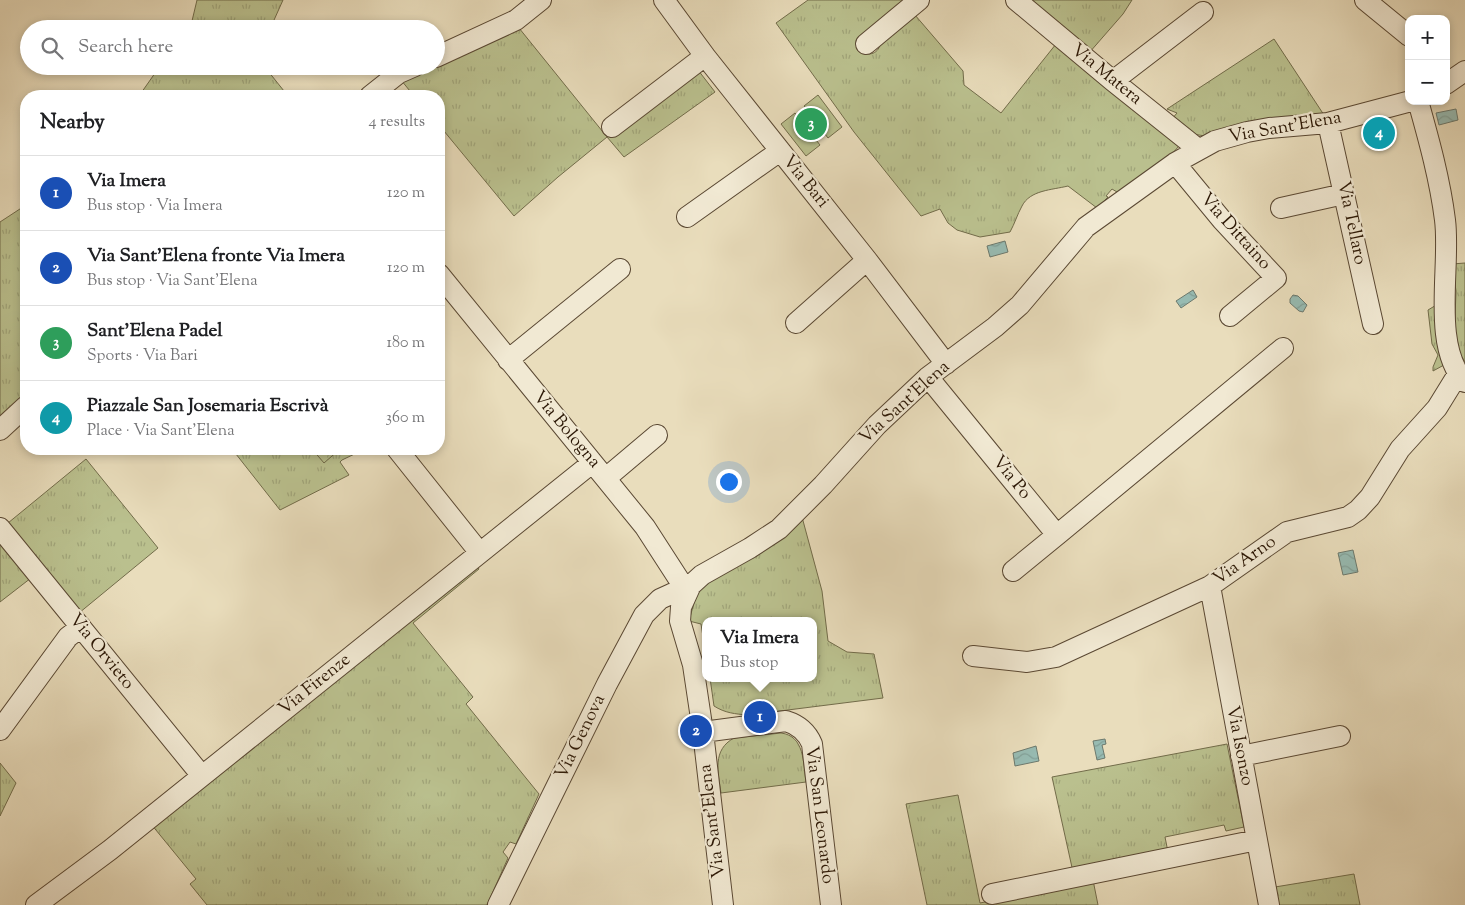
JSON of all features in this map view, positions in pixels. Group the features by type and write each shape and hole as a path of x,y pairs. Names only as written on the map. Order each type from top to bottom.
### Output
{"street":[{"path":"445,53 516,20 541,0"},
{"name":"Via Bari","path":"664,0 705,56 867,260 946,364"},
{"path":"866,44 919,0"},
{"name":"Via Matera","path":"1016,0 1112,81 1198,149"},
{"path":"1365,0 1405,33"},
{"path":"1112,81 1203,12"},
{"path":"612,127 705,56"},
{"path":"1450,81 1465,71"},
{"path":"378,90 399,75"},
{"name":"Via Sant'Elena","path":"723,905 703,732 693,664 680,621 681,607 691,585 702,575 779,529 823,485 877,425 928,378 995,327 1020,305 1086,227 1175,163 1215,141 1247,132 1269,128 1328,123 1405,103"},
{"path":"1419,105 1430,144 1446,221 1447,344 1461,378"},
{"name":"Via Tellaro","path":"1328,123 1372,324"},
{"path":"688,217 780,151"},
{"name":"Via Dittaino","path":"1175,163 1222,220 1276,278 1230,316"},
{"path":"1281,208 1344,194"},
{"path":"796,323 867,260"},
{"path":"508,360 620,269"},
{"name":"Via Bologna","path":"445,281 645,527 687,592"},
{"path":"1013,572 1283,348"},
{"name":"Via Po","path":"928,378 1057,535"},
{"name":"Via Arno","path":"974,656 1027,662 1056,657 1210,586 1287,532 1348,517 1358,510 1370,497 1400,449 1461,378"},
{"path":"0,430 20,412"},
{"path":"606,478 658,435"},
{"path":"402,455 480,553"},
{"name":"Via Firenze","path":"36,905 110,850 592,463"},
{"name":"Via Orvieto","path":"0,528 202,776"},
{"name":"Via Isonzo","path":"1210,586 1269,905"},
{"name":"Via Genova","path":"498,905 644,615 660,599 671,594 687,592"},
{"path":"0,730 68,637 81,627"},
{"name":"Via San Leonardo","path":"703,732 786,721 802,728 808,735 812,744 831,905"},
{"path":"1241,756 1340,736"},
{"path":"992,894 1257,840"}],"green space":[{"path":"197,0 283,0 274,20 192,20"},
{"path":"808,0 910,0 859,43 857,50 868,54 875,53 881,43 915,15 963,71 964,85 1001,113 1056,44 1179,146 1170,156 1122,191 1117,192 1112,189 1106,196 1108,197 1097,208 1068,186 1030,197 1022,206 1010,232 980,237 957,230 948,223 940,209 921,216 854,132 776,23"},
{"path":"1025,0 1132,0 1123,14 1089,53"},
{"path":"519,28 607,137 514,216 445,132 445,90 409,90 401,80 408,75 445,75 445,62"},
{"path":"1274,39 1324,115 1205,136 1187,133 1171,120 1177,113 1167,109"},
{"path":"698,70 715,92 624,157 607,137"},
{"path":"154,75 271,75 283,90 143,90"},
{"path":"818,95 842,127 828,138 804,106"},
{"path":"795,113 820,145 806,156 781,124"},
{"path":"20,209 20,403 0,420 0,222"},
{"path":"1465,263 1465,362 1454,345 1456,291 1452,264"},
{"path":"1438,304 1444,365 1433,371 1438,355 1432,344 1428,310"},
{"path":"237,455 318,455 324,462 333,455 352,455 340,462 349,475 280,510"},
{"path":"317,455 333,455 324,463"},
{"path":"86,459 158,548 79,613 8,523"},
{"path":"802,517 822,591 828,641 847,652 874,654 883,698 748,715 734,714 714,706 711,682 817,682 817,617 702,617 702,630 701,624 689,621 697,592 705,582"},
{"path":"0,541 31,578 0,602"},
{"path":"476,565 479,569 413,623 473,697 466,704 539,794 516,844 510,842 503,852 508,858 487,905 207,905 190,884 196,879 151,824"},
{"path":"781,733 795,739 799,745 806,782 721,793 718,762 719,755 727,743 734,738"},
{"path":"1227,744 1244,827 1226,831 1224,825 1165,837 1168,852 1073,872 1052,777"},
{"path":"0,763 16,783 0,816"},
{"path":"958,795 980,903 1093,880 1098,905 927,905 906,804"},
{"path":"1354,874 1360,905 1278,905 1275,887"}],"water":[{"path":"1456,109 1458,120 1439,125 1436,113"},
{"path":"1005,241 1008,252 990,257 987,246"},
{"path":"1193,290 1197,297 1181,308 1176,301"},
{"path":"1293,295 1298,296 1307,305 1303,312 1290,303"},
{"path":"1353,550 1358,572 1343,575 1338,553"},
{"path":"1105,739 1106,744 1102,745 1105,758 1097,760 1093,741"},
{"path":"1036,746 1039,761 1015,766 1013,753"}],"place":[{"name":"Sant'Elena Padel","path":"811,124"},
{"name":"Piazzale San Josemaria Escrivà","path":"1379,133"},
{"name":"Via Imera","path":"760,717"},
{"name":"Via Sant'Elena fronte Via Imera","path":"696,731"}]}
